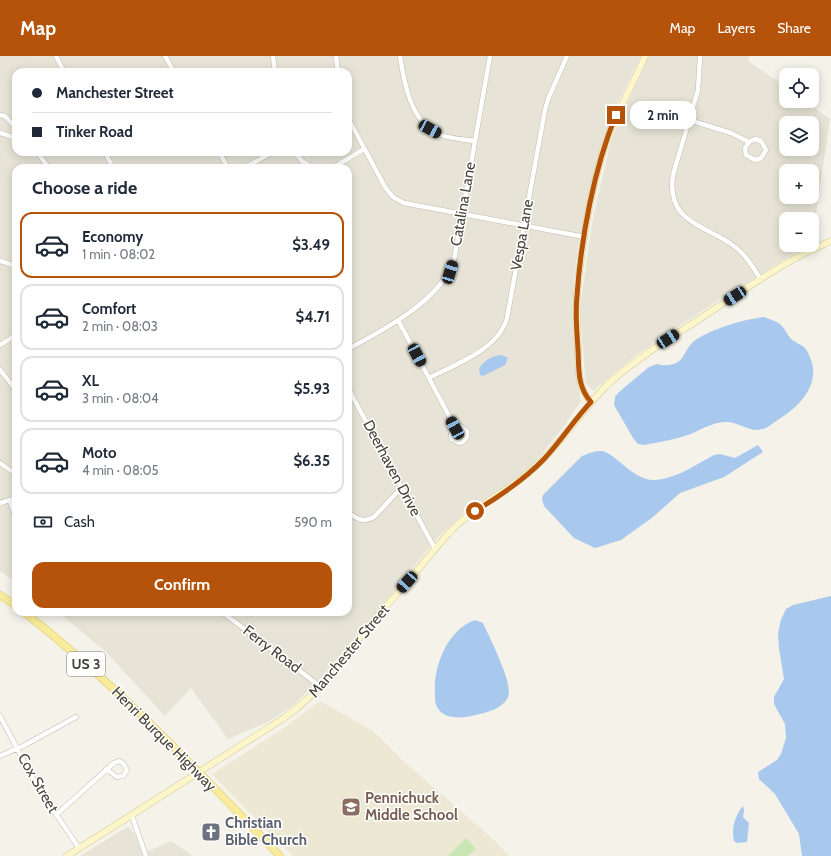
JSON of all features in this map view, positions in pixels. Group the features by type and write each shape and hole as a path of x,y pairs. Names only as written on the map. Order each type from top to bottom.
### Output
{"main road":[{"path":"0,595 12,603"},
{"name":"Henri Burque Highway","path":"29,616 100,676 199,772 280,856"}],"street":[{"path":"56,56 62,68"},
{"path":"165,56 172,68"},
{"path":"273,56 274,68"},
{"path":"336,56 338,68"},
{"path":"400,56 410,100 422,120 430,129 440,135 474,141"},
{"name":"Catalina Lane","path":"352,347 398,320 435,291 450,272 454,260 490,56"},
{"name":"Vespa Lane","path":"429,378 487,347 500,335 507,318 545,110 548,99 567,56"},
{"path":"591,402 582,389 579,374 577,326 577,296 585,237 597,175 607,140 620,107 645,56"},
{"path":"700,56 698,90 673,175 672,193 676,204 689,222 724,240 741,252 761,280"},
{"path":"0,115 5,116 12,124"},
{"path":"689,120 731,133 749,142 758,140 764,144 766,150 761,158 754,160 746,155 745,148 749,142"},
{"path":"352,126 385,187 393,197 414,206 585,237"},
{"path":"0,133 12,137"},
{"path":"339,164 364,150"},
{"path":"251,164 266,156"},
{"path":"298,156 307,164"},
{"name":"Manchester Street","path":"67,856 132,816 291,713 321,687 370,624 460,522 508,490 532,470 558,443 591,402 619,375 639,360 761,280 814,248 831,241"},
{"path":"0,261 12,265"},
{"path":"398,320 455,428"},
{"path":"0,344 12,338"},
{"path":"0,370 12,385"},
{"name":"Deerhaven Drive","path":"352,395 435,549"},
{"path":"0,463 12,471"},
{"path":"352,514 362,520 368,520 374,517 402,487"},
{"path":"0,503 10,502 12,507"},
{"name":"Ferry Road","path":"227,616 321,687"},
{"name":"Cox Street","path":"0,716 38,788 79,848"},
{"path":"0,756 76,717"},
{"path":"56,815 106,770"},
{"path":"132,816 146,856"}],"shaded area":[{"path":"0,56 641,56 617,104 603,140 593,175 579,241 574,280 574,311 576,376 581,401 564,426 532,466 498,492 464,513 439,536 321,678 294,705 268,722 228,739 191,688 165,716 105,651 63,616 352,616 352,164 12,164 12,579 0,571"},
{"path":"649,56 749,56 748,61 779,82 779,108 815,108 830,119 819,194 819,164 779,164 779,204 817,204 816,212 779,212 779,252 797,252 731,292 635,356 593,391 586,383 580,308 592,223 611,140"},
{"name":"Pennichuck Middle School","path":"320,701 373,731 400,758 495,841 509,856 293,856 212,774 284,728"},
{"path":"127,827 131,829 139,843 142,854 171,841 193,856 80,856"}],"green space":[{"path":"466,838 476,849 468,856 448,856"}],"water":[{"path":"763,317 780,324 788,336 803,346 809,355 813,369 813,378 806,394 800,402 786,414 764,429 754,430 729,422 720,422 680,437 644,445 638,444 614,405 615,397 619,392 649,367 657,364 667,365 678,362 693,342 700,337 717,329 746,320"},
{"path":"502,355 508,358 505,365 483,376 480,375 479,369 483,363 492,357"},
{"path":"758,445 763,452 724,477 680,493 653,517 621,540 595,548 574,538 544,506 542,499 543,495 582,456 593,452 606,452 631,471 646,479 654,480 678,474 714,455 720,454 735,458"},
{"path":"831,596 831,856 802,856 799,834 775,794 759,779 758,772 777,760 781,754 786,738 785,724 774,704 774,697 784,679 778,633 781,620 786,609 793,605"},
{"path":"475,620 483,623 500,660 509,691 508,697 502,705 487,712 467,717 451,717 443,714 436,705 436,672 439,661 450,641 465,625"},
{"path":"743,806 743,817 749,823 747,842 737,843 734,841 733,827 734,822"}],"place":[{"name":"Pennichuck Middle School","path":"351,807"},
{"name":"Christian Bible Church","path":"211,832"}],"route":[{"path":"475,511 508,490 532,470 558,443 577,417 591,402 586,397 582,389 579,374 576,308 577,296 585,237 597,175 616,115"}]}
